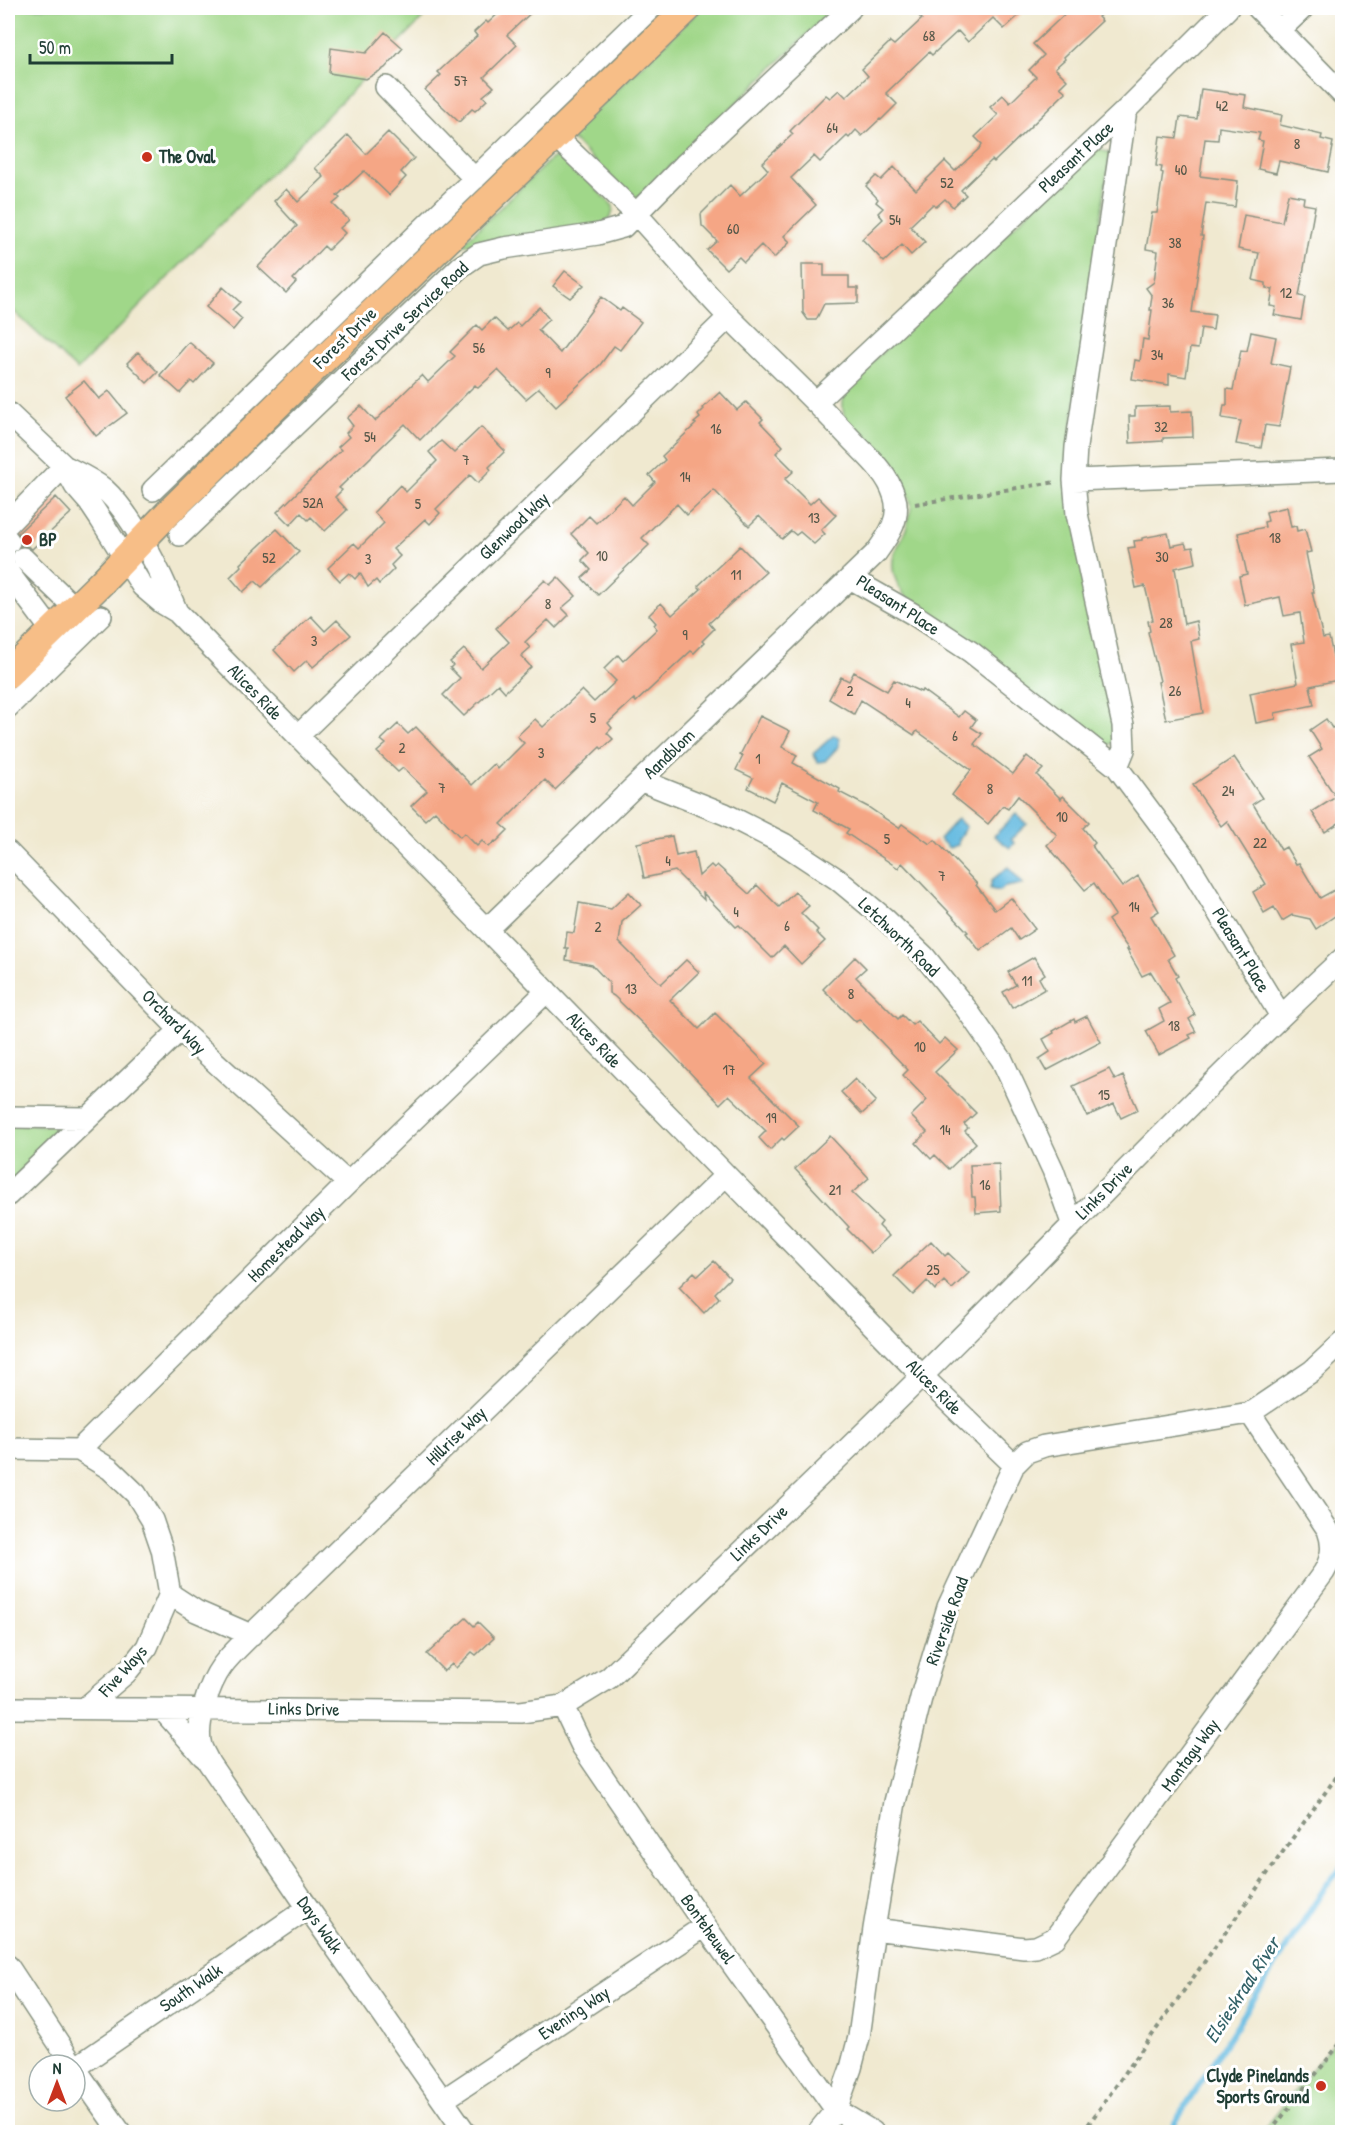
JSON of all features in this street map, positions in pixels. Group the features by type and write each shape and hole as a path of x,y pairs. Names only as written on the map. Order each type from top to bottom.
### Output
{"main road":[{"name":"Forest Drive","path":"8,674 320,363 688,8"}],"street":[{"path":"153,490 651,8"},
{"name":"Forest Drive Service Road","path":"180,536 460,267 479,254 598,234 623,227 684,165 851,8"},
{"name":"Pleasant Place","path":"816,402 1126,110 1228,8"},
{"path":"1258,8 1342,94"},
{"path":"1280,30 1304,8"},
{"path":"386,87 475,179"},
{"name":"Pleasant Place","path":"1117,767 1124,750 1123,725 1077,514 1074,480 1076,447 1126,110"},
{"name":"Pleasant Place","path":"555,136 635,214 729,317 816,402 885,476 894,493 897,506 895,522 876,553 850,578 913,614 971,652 1117,767 1185,858 1281,1016"},
{"name":"Glenwood Way","path":"298,736 729,317"},
{"name":"Alices Ride","path":"8,413 64,466 75,486 95,511 133,550 142,586 177,612 922,1376 1014,1465"},
{"path":"11,547 64,466"},
{"path":"1074,480 1342,470"},
{"path":"11,547 75,608"},
{"path":"11,547 52,631"},
{"name":"Aandblom","path":"487,929 850,578"},
{"path":"8,707 101,616"},
{"name":"Letchworth Road","path":"642,781 725,814 784,844 837,879 884,918 924,956 965,1007 1002,1060 1053,1170 1072,1223"},
{"name":"Orchard Way","path":"8,852 180,1030 348,1183"},
{"name":"Links Drive","path":"8,1708 521,1712 563,1706 609,1678 922,1376 1072,1223 1281,1016 1342,959"},
{"name":"Homestead Way","path":"79,1450 348,1183 547,991"},
{"path":"8,1194 180,1030"},
{"path":"8,1117 87,1118"},
{"name":"Hillrise Way","path":"204,1708 210,1687 222,1666 250,1635 726,1175"},
{"name":"Riverside Road","path":"818,2133 836,2110 852,2068 859,2037 895,1802 923,1690 948,1607 1014,1465 1027,1452 1044,1446 1250,1413 1312,1371 1342,1342"},
{"name":"Montagu Way","path":"874,1929 1024,1948 1036,1947 1055,1938 1324,1572 1330,1562 1332,1550 1328,1530 1250,1413"},
{"path":"8,1449 79,1450 110,1469 136,1494 152,1520 162,1549 170,1594 196,1611 250,1635"},
{"name":"Five Ways","path":"84,1709 126,1673 147,1647 170,1594"},
{"name":"Bonteheuwel","path":"563,1706 582,1746 705,1926 836,2110 873,2133"},
{"name":"Days Walk","path":"204,1708 200,1731 201,1746 209,1763 465,2133"},
{"path":"162,1709 209,1763"},
{"name":"South Walk","path":"87,2057 308,1908"},
{"name":"Evening Way","path":"443,2100 705,1926"},
{"path":"8,1966 65,2053"},
{"path":"87,2085 120,2133"}],"path":[{"path":"911,504 1074,480"},
{"path":"1083,2133 1342,1769"},
{"path":"1270,2133 1342,2041"}],"green space":[{"name":"The Oval","path":"8,8 433,8 77,370 8,306"},
{"path":"702,8 834,8 639,197 633,199 572,139 574,131"},
{"path":"1096,148 1110,153 1066,467 1115,736 1113,743 1104,747 914,607 909,601 899,587 893,572 893,564 910,515 910,498 902,482 847,423 843,412 844,397 851,382"},
{"path":"556,157 567,159 613,206 612,215 607,221 602,224 460,246 551,159"},
{"path":"8,1122 59,1127 61,1133 8,1186"},
{"name":"Clyde Pinelands Sports Ground","path":"1342,2032 1342,2132 1262,2132"}],"water":[{"path":"834,735 839,739 839,746 825,761 818,762 813,754"},
{"path":"1016,814 1027,824 1011,839 1014,843 1010,848 994,836"},
{"path":"957,819 966,827 958,839 958,845 949,848 939,839"},
{"path":"1008,867 1023,884 1005,887 999,891 990,889 992,880"}],"building":[{"path":"504,8 536,8 507,35 517,45 484,77 494,87 483,96 487,100 475,111 472,109 459,122 425,90 441,75 438,72 477,36 474,32"},
{"path":"928,8 1027,8 1004,29 993,18 968,42 958,31 932,55 929,52 886,93 897,104 881,120 862,136 856,130 849,138 847,136 820,162 814,156 791,178 816,205 784,236 790,242 774,258 761,245 744,262 739,257 726,269 707,250 717,241 702,226 701,214 730,185 740,196 768,170 762,163 793,134 790,131 826,95 830,98 839,90 846,97 868,76 862,69 890,42 894,45 922,19 919,16"},
{"path":"1071,8 1108,8 1098,17 1102,21 1055,68 1067,80 1060,87 1066,92 994,162 992,160 961,190 966,195 953,207 945,199 936,207 933,204 910,226 925,242 911,255 902,245 884,262 862,239 883,219 878,213 883,208 876,202 878,199 866,186 876,176 881,180 894,167 916,190 945,161 955,171 980,148 982,144 975,137 998,115 990,107 1003,95 1010,103 1036,77 1029,70 1044,55 1033,44"},
{"path":"385,32 403,48 385,68 366,79 329,73 331,48 366,53"},
{"path":"1201,89 1246,95 1244,107 1282,115 1280,125 1322,135 1321,139 1333,142 1328,172 1279,161 1276,173 1258,169 1263,141 1258,140 1260,133 1219,127 1218,140 1205,139 1200,176 1238,181 1235,207 1206,203 1192,312 1215,315 1213,330 1201,328 1198,349 1190,348 1186,377 1169,374 1169,385 1132,379 1135,360 1140,361 1143,339 1148,340 1152,310 1150,310 1152,296 1146,288 1154,282 1158,251 1146,249 1152,213 1157,213 1163,173 1161,172 1162,167 1156,166 1160,136 1177,138 1180,117 1197,119"},
{"path":"388,132 414,158 401,172 406,177 389,195 364,171 337,196 340,198 333,204 349,220 340,228 345,233 328,250 324,246 293,279 296,282 286,293 258,267 297,226 274,201 286,189 298,202 324,177 315,168 348,135 366,154"},
{"path":"1288,194 1304,197 1303,204 1315,206 1299,296 1305,297 1301,320 1274,315 1276,307 1270,306 1273,289 1266,288 1266,283 1253,280 1259,253 1238,249 1244,215 1282,222"},
{"path":"802,264 824,264 824,276 849,276 849,288 858,288 858,303 824,304 816,320 808,320 803,313"},
{"path":"565,271 584,285 570,298 553,286"},
{"path":"223,287 240,302 232,310 242,319 233,330 206,307"},
{"path":"601,297 620,311 622,308 641,322 620,350 614,346 600,365 556,406 539,388 526,399 498,370 478,388 475,385 420,440 405,424 339,488 342,490 335,497 347,510 325,531 311,517 308,520 301,513 290,525 277,512 341,450 338,447 349,437 346,433 353,426 347,418 361,406 375,421 422,375 428,382 455,356 450,352 477,325 482,330 494,318 508,331 517,323 520,326 539,307 549,319 538,330 560,353"},
{"path":"1251,332 1276,337 1271,363 1290,367 1279,427 1265,425 1261,448 1236,444 1241,421 1222,418 1224,405 1227,405 1227,389 1233,390 1241,350 1247,351"},
{"path":"189,342 213,363 194,384 191,381 180,393 160,375"},
{"path":"138,352 158,372 147,383 127,363"},
{"path":"84,381 99,399 109,391 127,413 96,436 65,396"},
{"path":"720,392 737,410 746,402 763,419 760,422 783,446 776,453 794,471 785,479 810,504 818,497 836,515 821,530 825,534 814,544 800,532 796,535 791,531 782,539 759,516 749,526 714,490 687,515 677,504 642,538 649,545 598,595 582,578 591,570 582,560 589,553 571,534 589,516 596,523 624,496 632,505 655,482 649,475 665,460 662,456 696,424 694,423 700,418 698,415 703,408"},
{"path":"1170,406 1170,412 1192,411 1193,437 1163,438 1163,441 1130,443 1129,416 1135,416 1135,407"},
{"path":"481,427 505,451 489,467 491,470 478,483 470,475 436,509 440,513 430,524 425,519 393,549 400,556 391,565 394,569 379,584 376,580 368,587 360,573 355,579 349,573 340,581 328,568 354,543 359,548 384,523 374,512 400,485 406,492 437,461 429,452 441,441 454,453"},
{"path":"56,497 71,513 32,549 21,546 18,533"},
{"path":"1287,507 1291,527 1296,526 1297,531 1305,529 1311,552 1306,553 1314,592 1312,592 1323,638 1329,637 1338,680 1310,686 1314,705 1275,713 1276,719 1256,723 1250,693 1298,683 1291,644 1304,642 1300,613 1284,616 1280,597 1245,605 1239,576 1247,574 1238,533 1265,527 1264,522 1268,521 1266,512"},
{"path":"277,529 299,552 262,587 255,581 243,592 230,577 241,566 240,564"},
{"path":"1168,533 1171,546 1185,543 1187,548 1193,547 1196,563 1175,568 1184,624 1196,621 1199,639 1191,641 1203,713 1166,720 1158,682 1160,681 1148,632 1150,631 1148,621 1153,620 1145,586 1136,588 1128,548 1135,547 1134,541 1142,540 1142,538"},
{"path":"740,546 766,572 709,623 714,629 694,653 691,651 636,702 634,699 608,723 612,728 607,733 613,739 602,749 600,747 555,790 545,780 501,824 508,830 496,842 489,847 482,841 477,846 464,833 460,837 435,811 425,820 411,806 427,791 403,768 398,772 377,752 386,744 381,740 398,724 408,734 416,727 472,785 494,764 498,769 524,743 517,736 535,719 543,727 582,690 594,702 616,681 604,669 618,655 623,661 657,629 654,625 656,623 649,615 661,603 672,615 701,589 698,586"},
{"path":"558,577 576,596 562,608 569,615 556,628 548,620 525,642 530,648 521,656 531,667 505,692 498,684 464,716 443,695 460,678 450,668 453,665 450,662 464,649 481,668 509,642 496,628 545,580 550,585"},
{"path":"311,616 325,631 337,620 351,635 313,667 307,660 294,672 274,650"},
{"path":"854,672 887,691 894,680 921,692 922,690 959,717 964,711 976,720 971,727 982,734 974,744 1013,774 1027,756 1043,769 1037,775 1061,799 1063,796 1089,822 1083,828 1095,843 1092,846 1122,887 1138,876 1159,911 1151,916 1174,955 1168,959 1178,976 1175,978 1195,1015 1189,1019 1196,1032 1189,1035 1191,1038 1159,1055 1146,1031 1164,1021 1159,1009 1170,1003 1151,972 1142,976 1127,950 1129,950 1108,920 1115,915 1094,883 1085,890 1047,845 1057,835 1018,796 1008,809 1003,806 988,824 952,795 971,770 917,731 914,735 861,700 854,714 829,699 841,677 849,681"},
{"path":"760,716 790,731 782,747 797,755 793,763 840,789 839,792 868,807 899,828 902,824 930,844 935,840 977,884 995,910 1011,898 1035,929 1019,940 1011,928 980,951 966,933 968,932 902,863 898,868 846,833 849,829 814,810 818,802 782,783 773,801 748,788 753,778 736,770 743,756 740,755"},
{"path":"1326,719 1332,728 1337,726 1342,734 1342,821 1325,832 1312,812 1336,797 1309,757 1322,749 1310,730"},
{"path":"1234,757 1262,798 1253,804 1281,850 1286,847 1296,864 1299,863 1320,898 1338,888 1342,896 1342,911 1316,929 1310,919 1292,915 1282,921 1274,907 1264,913 1253,892 1266,884 1227,821 1221,826 1193,785"},
{"path":"672,836 676,856 694,852 699,876 711,865 714,868 717,865 749,894 757,885 779,907 795,892 809,906 801,913 818,930 816,932 825,941 801,964 784,946 772,958 739,925 736,927 703,893 704,900 675,871 644,878 637,843"},
{"path":"629,892 641,905 622,922 619,942 661,984 686,960 699,972 670,1000 699,1029 715,1013 766,1064 751,1078 799,1126 770,1150 759,1138 766,1131 729,1095 720,1104 652,1033 609,993 609,983 592,965 566,960 567,932 574,933 579,903 611,909"},
{"path":"855,957 866,968 856,977 898,1019 902,1015 912,1025 917,1021 939,1044 945,1038 958,1050 935,1072 976,1113 964,1124 968,1128 965,1131 976,1143 949,1169 935,1155 931,1159 916,1143 927,1132 911,1116 927,1100 903,1075 908,1070 859,1019 856,1022 823,989"},
{"path":"1034,957 1045,974 1039,978 1045,989 1012,1008 1003,992 1016,985 1008,972"},
{"path":"1087,1016 1101,1042 1046,1071 1039,1059 1050,1052 1043,1039 1074,1019 1075,1022"},
{"path":"1109,1069 1115,1080 1123,1076 1138,1110 1121,1118 1114,1104 1087,1116 1073,1086"},
{"path":"855,1079 876,1101 862,1114 841,1092"},
{"path":"830,1136 869,1178 852,1193 882,1222 879,1226 889,1236 871,1253 795,1169"},
{"path":"999,1164 1001,1211 976,1213 975,1197 972,1197 970,1165"},
{"path":"931,1241 945,1256 948,1253 969,1273 952,1289 944,1281 935,1290 927,1281 913,1295 894,1276"},
{"path":"714,1261 730,1278 715,1293 719,1298 704,1313 679,1287 694,1272 698,1276"},
{"path":"466,1618 474,1626 478,1622 494,1638 476,1655 472,1652 456,1668 452,1664 444,1671 427,1654"}],"waterway":[{"name":"Elsieskraal River","path":"1169,2132 1324,1889 1342,1866"}],"place":[{"name":"The Oval","path":"147,157"},
{"name":"BP","path":"27,540"},
{"name":"Clyde Pinelands Sports Ground","path":"1321,2086"}]}
